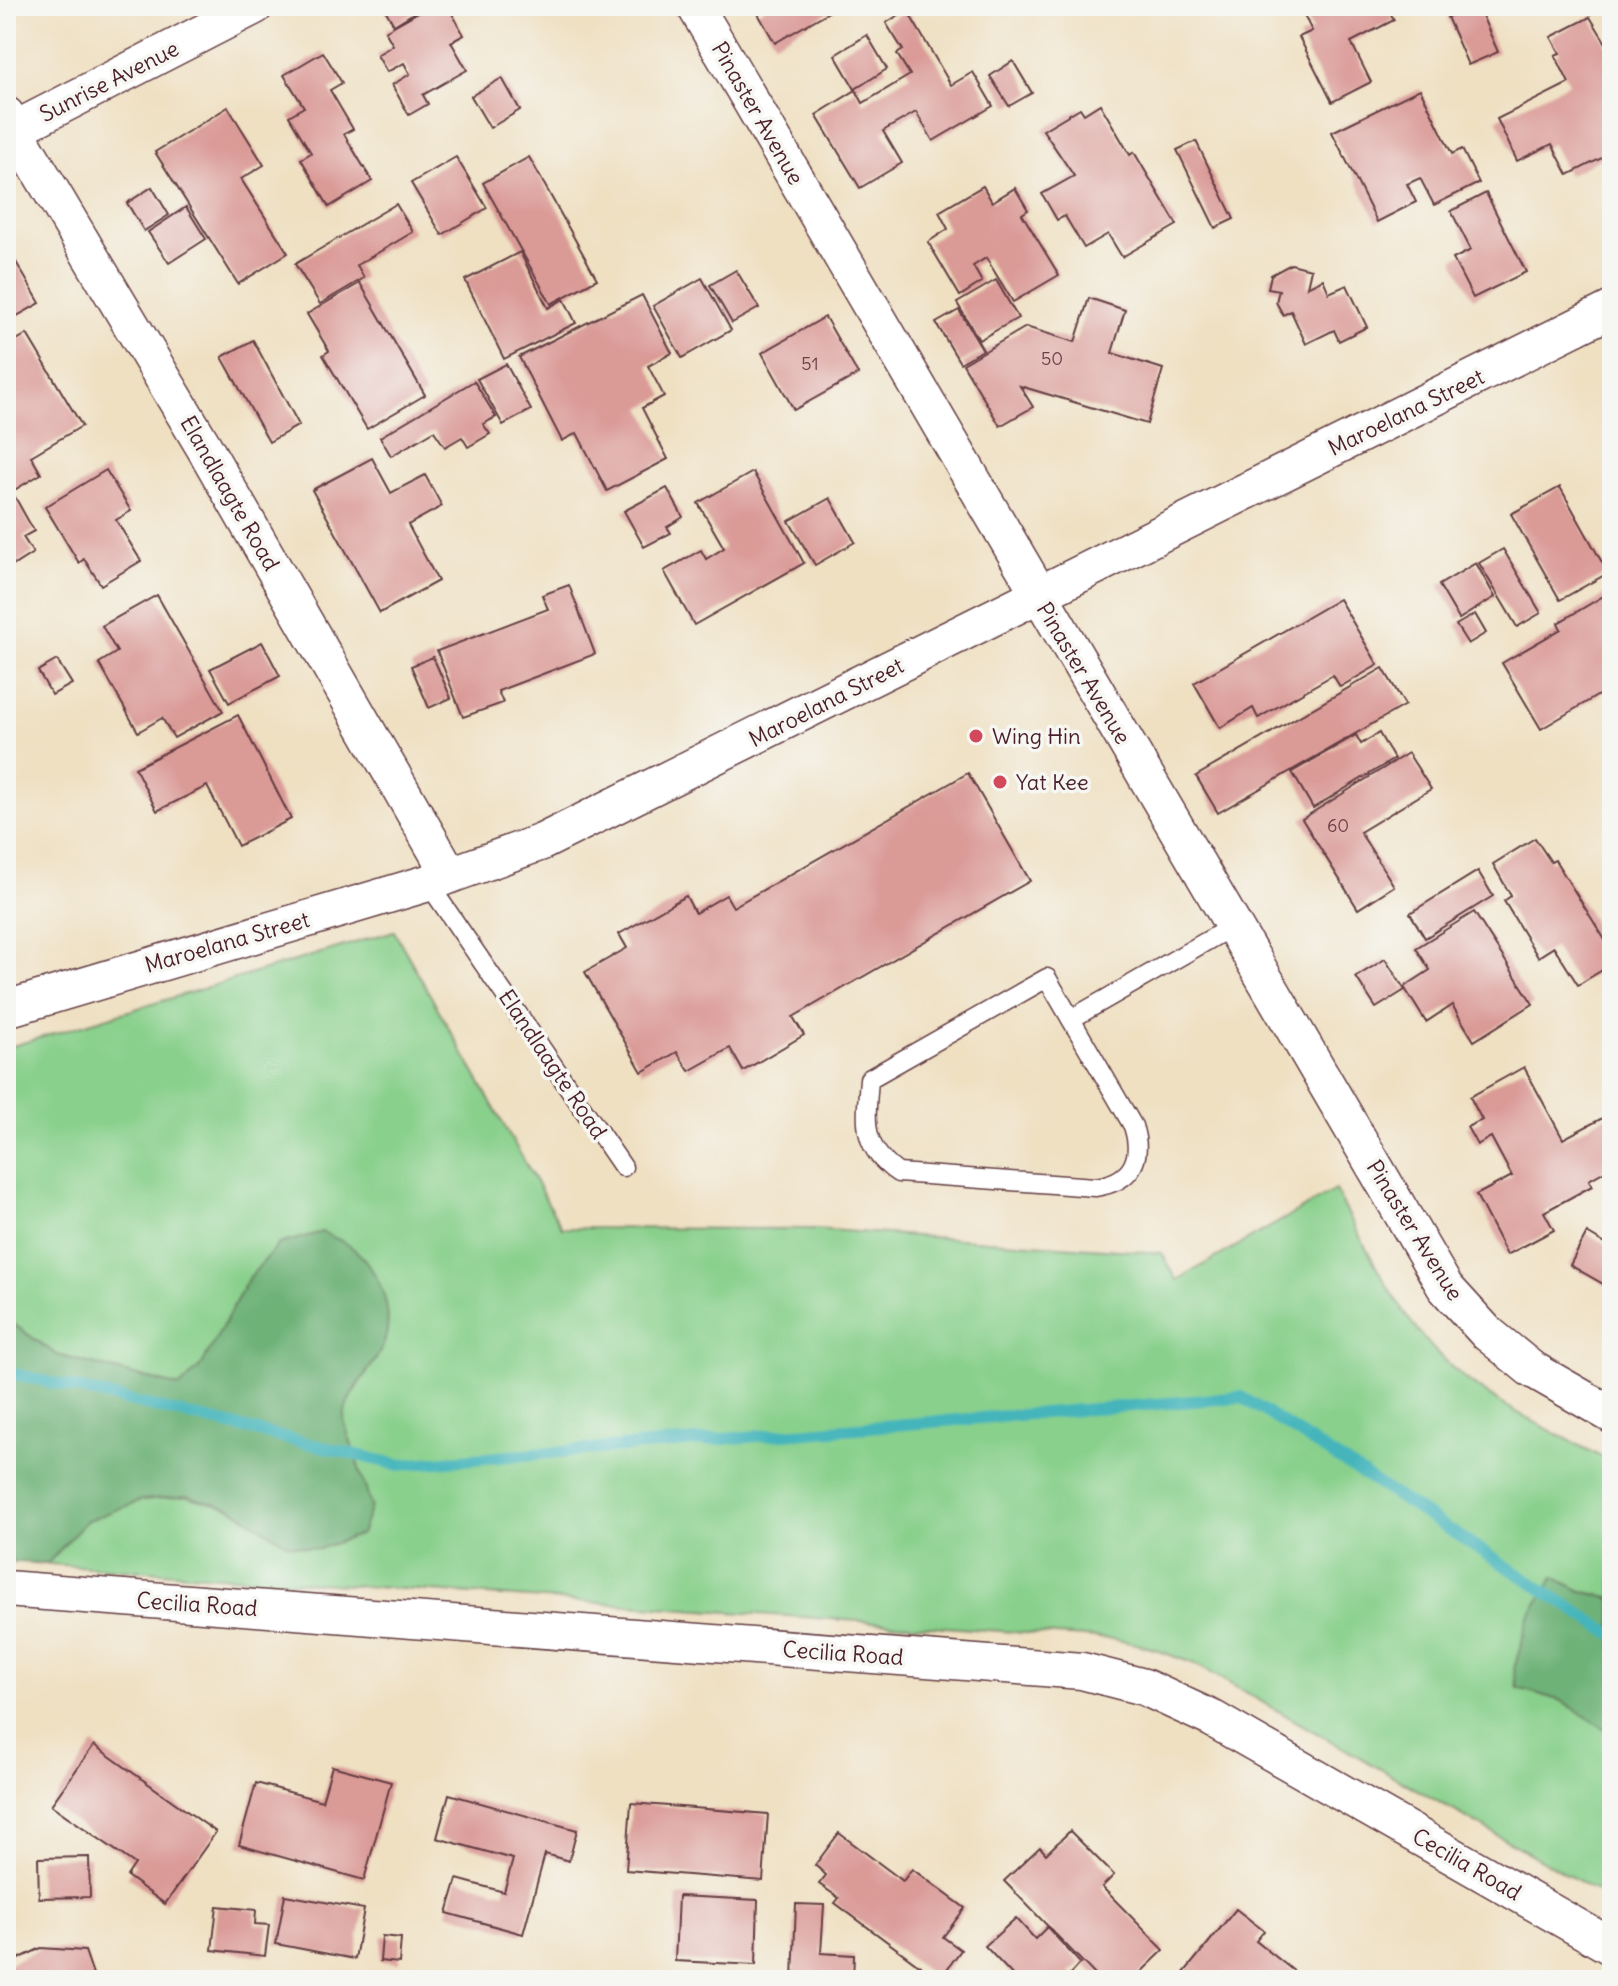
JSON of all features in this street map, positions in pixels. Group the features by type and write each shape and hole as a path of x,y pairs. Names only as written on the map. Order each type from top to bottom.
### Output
{"street":[{"name":"Sunrise Avenue","path":"9,126 255,6"},
{"name":"Pinaster Avenue","path":"695,6 1445,1287 1486,1332 1530,1368 1612,1415"},
{"name":"Elandlaagte Road","path":"9,126 204,447 439,879"},
{"name":"Maroelana Street","path":"6,1009 439,879 542,842 1612,309"},
{"name":"Cecilia Road","path":"6,1589 1082,1671 1144,1687 1213,1719 1612,1947"}],"lane":[{"name":"Elandlaagte Road","path":"439,879 623,1167"},
{"path":"1071,1019 1233,926"},
{"path":"1047,978 1071,1019 1133,1126 1137,1154 1133,1167 1123,1178 1110,1185 1095,1187 898,1173 878,1156 866,1129 869,1079 1047,978"}],"green space":[{"path":"394,931 562,1228 814,1229 1162,1253 1177,1280 1335,1190 1393,1295 1436,1352 1475,1386 1497,1400 1612,1463 1612,1599 1579,1590 1554,1577 1518,1688 1562,1701 1612,1733 1612,1900 1195,1664 1145,1646 1113,1639 47,1564 85,1521 142,1500 187,1496 231,1508 288,1544 344,1421 345,1406 385,1340 248,1279 202,1365 180,1387 57,1355 6,1319 6,1048"},
{"path":"322,1232 350,1246 368,1264 381,1288 387,1314 381,1350 355,1388 344,1421 371,1506 361,1534 319,1549 288,1544 231,1508 187,1496 142,1500 86,1521 47,1564 6,1561 6,1319 57,1355 180,1387 202,1365 248,1279 279,1244"},
{"path":"1554,1577 1579,1590 1612,1599 1612,1733 1562,1701 1518,1688 1514,1669 1529,1617"}],"building":[{"path":"383,6 425,6 394,25"},
{"path":"429,6 448,6 464,35 451,42 467,70 423,95 428,104 409,115 392,85 410,74 404,63 387,72 377,55 393,45 385,31"},
{"path":"768,6 839,6 775,43 757,12"},
{"path":"1318,6 1387,6 1394,20 1351,42 1371,82 1332,102 1299,37 1312,31 1303,13"},
{"path":"1478,6 1498,52 1468,65 1447,17"},
{"path":"907,10 951,85 973,72 993,106 933,141 916,112 883,131 902,163 860,188 816,115 856,90 863,103 910,75 897,54 903,50 886,23"},
{"path":"1590,17 1612,53 1612,153 1568,175 1552,144 1517,161 1497,119 1569,83 1555,55 1560,53 1551,37"},
{"path":"867,35 887,69 855,89 835,55"},
{"path":"323,52 342,83 330,90 353,129 344,134 372,181 329,207 301,159 311,153 289,116 304,107 284,75"},
{"path":"1013,61 1032,93 1009,106 990,76"},
{"path":"502,78 520,110 490,128 471,96"},
{"path":"1420,89 1452,154 1462,149 1479,183 1434,205 1420,178 1407,184 1416,202 1377,222 1332,132"},
{"path":"1100,104 1130,155 1134,152 1177,225 1122,257 1108,234 1084,248 1065,216 1057,220 1042,194 1074,176 1043,130 1080,108 1084,114"},
{"path":"228,107 264,165 241,179 288,253 238,284 155,152"},
{"path":"1196,141 1234,219 1215,228 1177,150"},
{"path":"456,157 487,208 442,235 411,183"},
{"path":"529,157 597,279 551,304 483,183"},
{"path":"983,186 992,202 1015,188 1028,210 1022,214 1059,275 1013,302 986,258 973,266 982,282 960,296 928,242 948,229 939,212"},
{"path":"152,187 169,215 144,231 127,203"},
{"path":"1486,193 1526,272 1473,298 1453,259 1471,250 1451,211"},
{"path":"396,204 413,232 357,265 364,278 320,304 295,264"},
{"path":"186,207 206,239 169,263 148,232"},
{"path":"9,250 40,303 6,322 6,251"},
{"path":"520,252 548,308 564,299 576,323 504,359 465,280"},
{"path":"1291,264 1311,269 1307,287 1323,279 1329,293 1347,285 1367,327 1339,341 1334,330 1306,344 1291,311 1283,315 1276,302 1279,290 1268,288 1271,275"},
{"path":"736,270 759,308 732,323 710,285"},
{"path":"702,278 731,330 682,358 653,306"},
{"path":"996,280 1018,318 979,340 957,303"},
{"path":"360,283 425,395 367,429 323,355 329,351 307,314"},
{"path":"642,295 672,353 648,366 664,396 642,408 668,459 607,491 577,433 562,441 519,357"},
{"path":"1089,298 1125,310 1112,353 1163,369 1147,424 1020,386 1033,407 1000,426 963,364 1026,327 1075,342"},
{"path":"959,310 983,350 960,363 936,323"},
{"path":"825,317 858,374 794,410 762,353"},
{"path":"27,334 82,426 31,456 41,474 6,495 6,346"},
{"path":"253,340 299,425 269,442 222,357"},
{"path":"506,364 531,410 503,425 477,379"},
{"path":"474,381 496,417 483,424 490,434 468,447 462,437 445,447 434,431 391,456 380,437"},
{"path":"372,458 391,493 425,475 442,506 408,525 438,581 380,613 312,490"},
{"path":"106,470 131,511 116,520 141,561 101,585 84,559 79,563 45,507"},
{"path":"753,472 804,563 694,625 664,571 701,550 706,559 724,548 698,503"},
{"path":"1560,487 1608,573 1560,600 1511,514"},
{"path":"667,488 683,517 667,527 671,533 644,547 624,511"},
{"path":"15,497 34,531 23,537 33,553 14,565 6,552 6,502"},
{"path":"830,498 855,542 815,565 789,521"},
{"path":"1503,549 1541,613 1517,627 1479,563"},
{"path":"1476,563 1495,597 1459,619 1439,585"},
{"path":"569,585 595,654 498,691 503,703 463,717 437,651 548,609 542,595"},
{"path":"1612,591 1612,687 1541,729 1502,663 1561,629 1558,623"},
{"path":"157,595 223,711 174,738 162,718 138,732 99,663 117,652 102,626"},
{"path":"1339,599 1378,665 1340,687 1333,675 1258,718 1253,708 1220,728 1194,683"},
{"path":"1475,614 1486,633 1468,644 1456,625"},
{"path":"262,642 280,676 229,703 210,669"},
{"path":"433,657 451,698 429,708 411,666"},
{"path":"57,660 72,684 52,695 38,671"},
{"path":"1383,668 1405,705 1218,813 1196,776"},
{"path":"238,715 291,819 238,846 207,786 157,811 135,768"},
{"path":"1379,733 1394,759 1313,808 1292,772 1356,735 1361,744"},
{"path":"1408,753 1431,789 1360,832 1394,886 1358,909 1302,819"},
{"path":"968,773 1030,881 793,1017 804,1035 743,1071 730,1048 689,1071 677,1052 642,1072 585,972 627,948 619,934 686,896 695,913 726,895 733,907"},
{"path":"1535,838 1551,862 1555,860 1612,951 1612,964 1578,985 1554,947 1538,957 1504,901 1511,896 1493,864"},
{"path":"1478,871 1493,896 1425,938 1410,913"},
{"path":"1474,912 1533,1004 1474,1041 1452,1005 1426,1022 1404,987 1430,970 1416,948"},
{"path":"1385,959 1405,990 1376,1008 1356,977"},
{"path":"1524,1067 1563,1139 1612,1113 1612,1167 1589,1180 1592,1186 1544,1212 1554,1230 1507,1255 1476,1195 1512,1176 1491,1137 1477,1145 1467,1127 1482,1120 1470,1097"},
{"path":"1587,1233 1612,1248 1612,1289 1570,1265"},
{"path":"94,1745 216,1832 165,1904 127,1876 135,1864 51,1805"},
{"path":"332,1766 391,1782 364,1880 239,1845 256,1783 322,1801"},
{"path":"449,1794 577,1830 569,1861 545,1854 523,1934 447,1913 457,1879 504,1892 513,1859 437,1838"},
{"path":"631,1803 768,1814 763,1881 626,1870"},
{"path":"1070,1831 1114,1875 1102,1887 1164,1950 1133,1980 1100,1980 1004,1881 1040,1847 1046,1854"},
{"path":"839,1833 903,1881 912,1869 965,1908 943,1937 961,1950 939,1980 835,1903 839,1898 819,1884 826,1875 815,1865"},
{"path":"89,1857 90,1897 39,1898 38,1858"},
{"path":"285,1895 364,1909 355,1959 276,1944"},
{"path":"678,1896 758,1900 756,1965 675,1961"},
{"path":"796,1904 824,1905 821,1953 854,1955 853,1980 793,1979"},
{"path":"217,1906 256,1910 255,1924 269,1925 265,1956 212,1950"},
{"path":"1236,1909 1264,1931 1256,1941 1305,1980 1189,1980 1183,1974"},
{"path":"1016,1918 1035,1939 1047,1927 1080,1963 1070,1974 1076,1980 1017,1980 985,1946"},
{"path":"382,1936 401,1938 399,1963 380,1961"},
{"path":"41,1948 85,1951 95,1980 6,1980 6,1965"}],"waterway":[{"path":"6,1372 399,1465 1242,1397 1612,1634"}],"place":[{"name":"Wing Hin","path":"976,736"},
{"name":"Yat Kee","path":"1000,782"}]}
